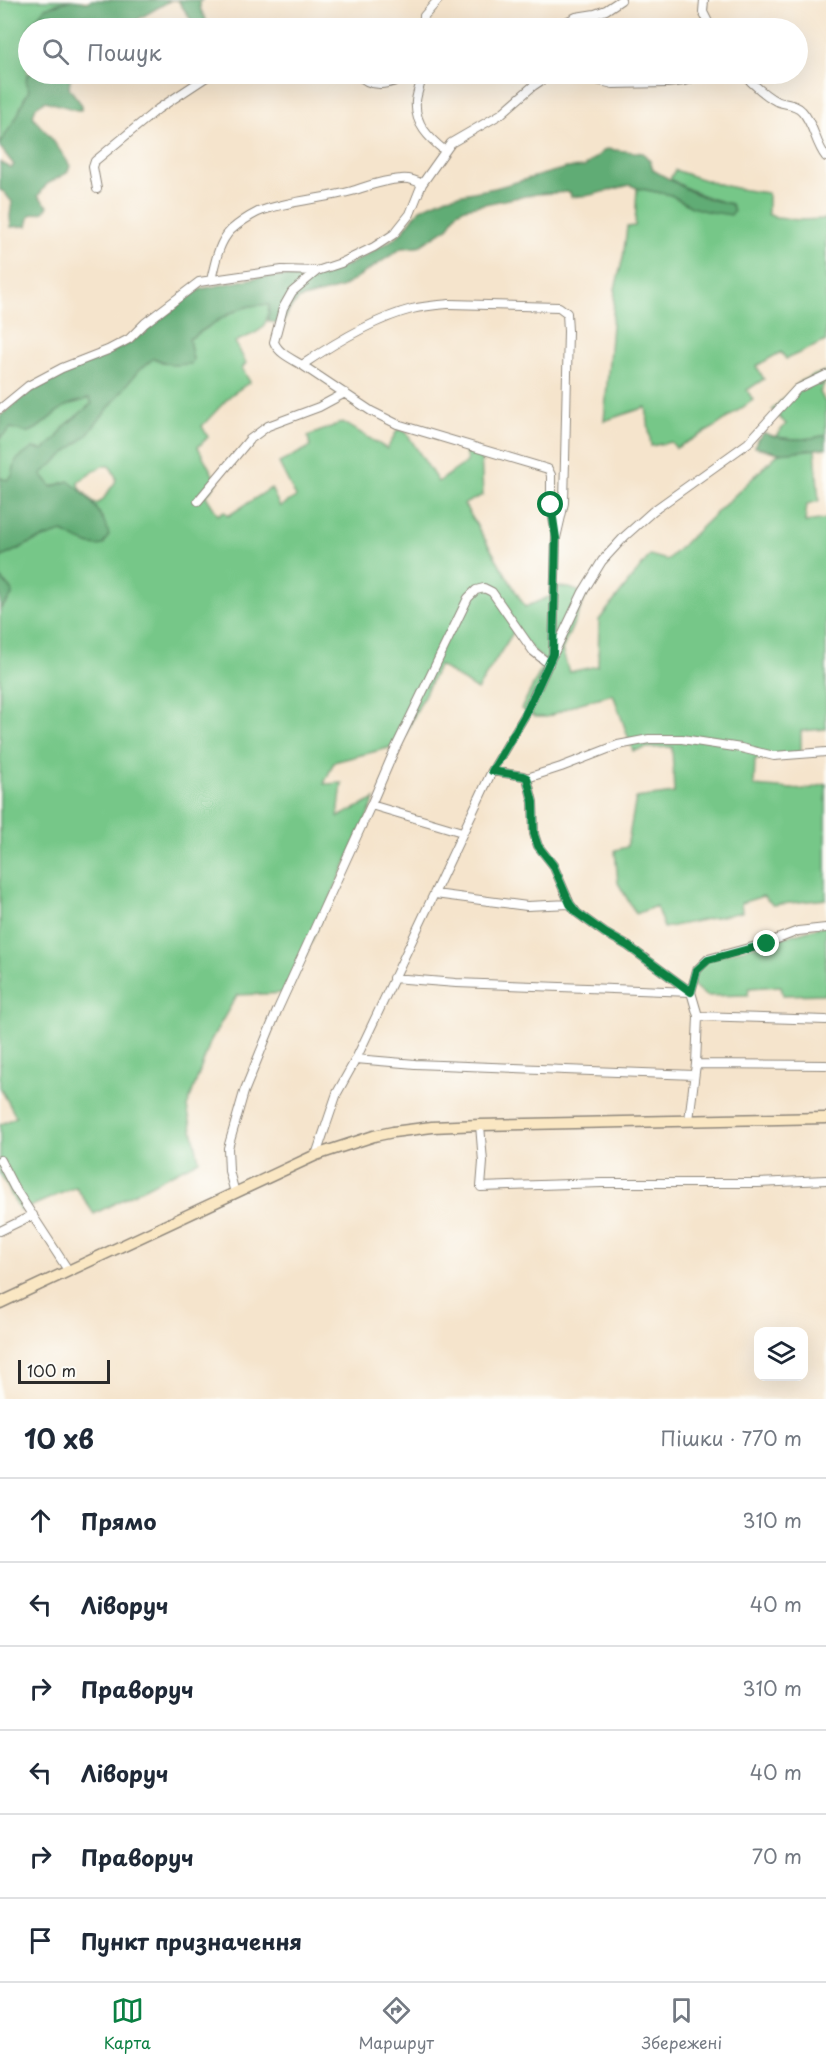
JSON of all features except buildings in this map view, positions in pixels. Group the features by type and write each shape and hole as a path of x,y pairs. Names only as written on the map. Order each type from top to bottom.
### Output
{"main road":[{"path":"0,1303 316,1155 374,1136 432,1127 480,1125 826,1118"}],"street":[{"path":"424,18 438,0"},
{"path":"574,18 606,10 621,0"},
{"path":"704,0 703,12 706,18"},
{"path":"97,189 94,161 158,108 195,84"},
{"path":"420,84 416,99 418,120 432,141 445,152"},
{"path":"0,409 28,386 62,368 129,339 145,323 199,282 282,270 317,271 341,263 374,247 394,234 410,214 422,184 451,143 501,114 536,84"},
{"path":"753,84 772,98 795,105 801,110 809,120 816,141 826,157"},
{"path":"211,280 224,239 240,223 260,212 393,180 412,179 422,184"},
{"path":"317,271 292,292 283,308 274,342 284,355 303,365 371,411 397,424 548,469 551,475 551,505 556,538 553,654"},
{"path":"303,365 328,347 400,312 413,309 449,304 563,309 567,313 568,331 564,503 556,538"},
{"path":"316,1155 337,1093 356,1059 462,832 492,771 525,715 583,592 602,561 653,511 748,443 797,389 826,375"},
{"path":"198,501 249,440 268,426 319,407 345,393"},
{"path":"235,1192 229,1171 228,1148 244,1092 277,1011 423,689 468,598 476,590 484,588 492,592 534,651 549,664"},
{"path":"492,771 527,778 618,745 649,739 682,739 741,748 774,756 826,752"},
{"path":"527,778 533,802 534,834 538,846 553,865 570,904 584,919 628,946 691,992"},
{"path":"371,806 462,832"},
{"path":"435,894 527,906 570,904"},
{"path":"689,1120 699,1016 691,992 697,970 708,960 767,944 798,931 826,928"},
{"path":"393,978 691,992"},
{"path":"699,1016 826,1020"},
{"path":"356,1059 415,1064 694,1075"},
{"path":"696,1064 826,1065"},
{"path":"480,1125 482,1187 602,1183 757,1184 826,1180"},
{"path":"0,1160 14,1187 68,1270"},
{"path":"0,1231 33,1215"}],"green space":[{"path":"0,0 71,0 49,8 36,18 18,18 18,84 28,84 29,91 0,145"},
{"path":"71,0 87,2 91,0 171,0 140,18 80,16 37,18 45,8"},
{"path":"178,0 203,0 200,1 200,8 205,18 190,18"},
{"path":"27,84 69,84 69,88 82,105 81,110 77,110 45,101 36,107 33,115 36,121 70,166 67,173 47,184 38,196 48,206 44,212 30,215 27,226 11,227 12,202 0,190 0,162 11,168 14,165 0,145 29,91"},
{"path":"606,149 643,153 650,161 653,170 690,191 709,199 731,204 734,211 731,215 705,211 692,207 671,195 630,185 591,195 571,197 570,192 514,198 465,208 457,212 449,227 418,247 402,248 341,288 299,299 290,309 282,325 268,321 269,305 236,310 189,339 193,360 191,364 172,365 154,358 138,371 87,435 41,474 52,487 68,481 88,498 107,527 109,535 103,545 87,544 62,532 34,541 0,558 0,478 7,480 12,476 16,460 33,448 43,450 56,439 65,426 92,403 89,398 69,405 35,429 25,432 11,428 0,438 0,416 28,393 131,342 201,289 260,277 318,275 334,271 394,239 420,209 447,197 495,188 566,168 584,167"},
{"path":"675,170 744,190 768,193 768,214 776,218 826,219 826,341 786,359 781,352 756,366 764,379 747,390 753,400 713,428 676,448 671,442 651,446 646,407 604,421 615,289 623,258 627,227 635,226 637,188 671,195 692,207 731,204 699,194 670,179"},
{"path":"269,305 264,326 256,333 235,342 246,363 242,368 250,382 231,395 202,426 208,437 198,447 217,482 206,496 218,515 224,511 228,516 271,488 280,507 296,497 279,463 310,447 308,436 343,422 387,449 398,429 406,432 438,482 467,462 465,449 481,455 483,495 464,504 525,607 551,596 551,586 569,588 587,594 562,650 569,672 598,666 599,620 650,555 667,560 779,453 815,448 819,501 807,504 805,522 826,519 826,729 801,731 801,756 755,759 754,786 804,790 826,784 826,899 773,905 763,896 741,903 742,912 664,928 656,906 636,914 618,883 615,850 627,847 636,798 674,793 672,747 633,751 613,694 577,704 547,717 536,717 521,709 545,662 514,631 477,690 439,665 400,745 334,762 324,784 342,783 338,817 375,799 288,993 237,995 211,1040 187,1107 199,1160 94,1214 76,1187 20,1211 0,1173 0,1125 16,1117 0,1087 0,609 8,601 12,591 0,577 0,558 34,541 62,532 90,545 97,508 68,481 51,487 40,474 87,434 138,371 154,358 164,363 193,360 189,339 224,317 251,306","holes":["102,466 109,466 115,475 115,482 103,500 95,504 80,488 78,482"]},
{"path":"825,371 826,380 820,392 826,404 826,435 805,440 775,437 786,424 772,410 801,381"},
{"path":"89,398 93,403 65,426 56,439 43,450 33,448 21,456 16,463 13,476 7,480 0,478 0,438 11,427 26,432 31,431 41,426 61,409"},
{"path":"764,433 779,438 795,439 826,435 826,448 779,453 755,447 757,440"},
{"path":"0,577 12,591 12,596 0,609"},
{"path":"826,925 826,994 783,995 781,986 749,988 748,995 706,996 690,983 692,972 701,961"}],"route":[{"path":"551,505 556,538 553,654 525,715 492,771 523,776 530,783 534,834 538,846 553,865 570,904 577,913 628,946 691,992 697,970 708,960 767,944"}]}
